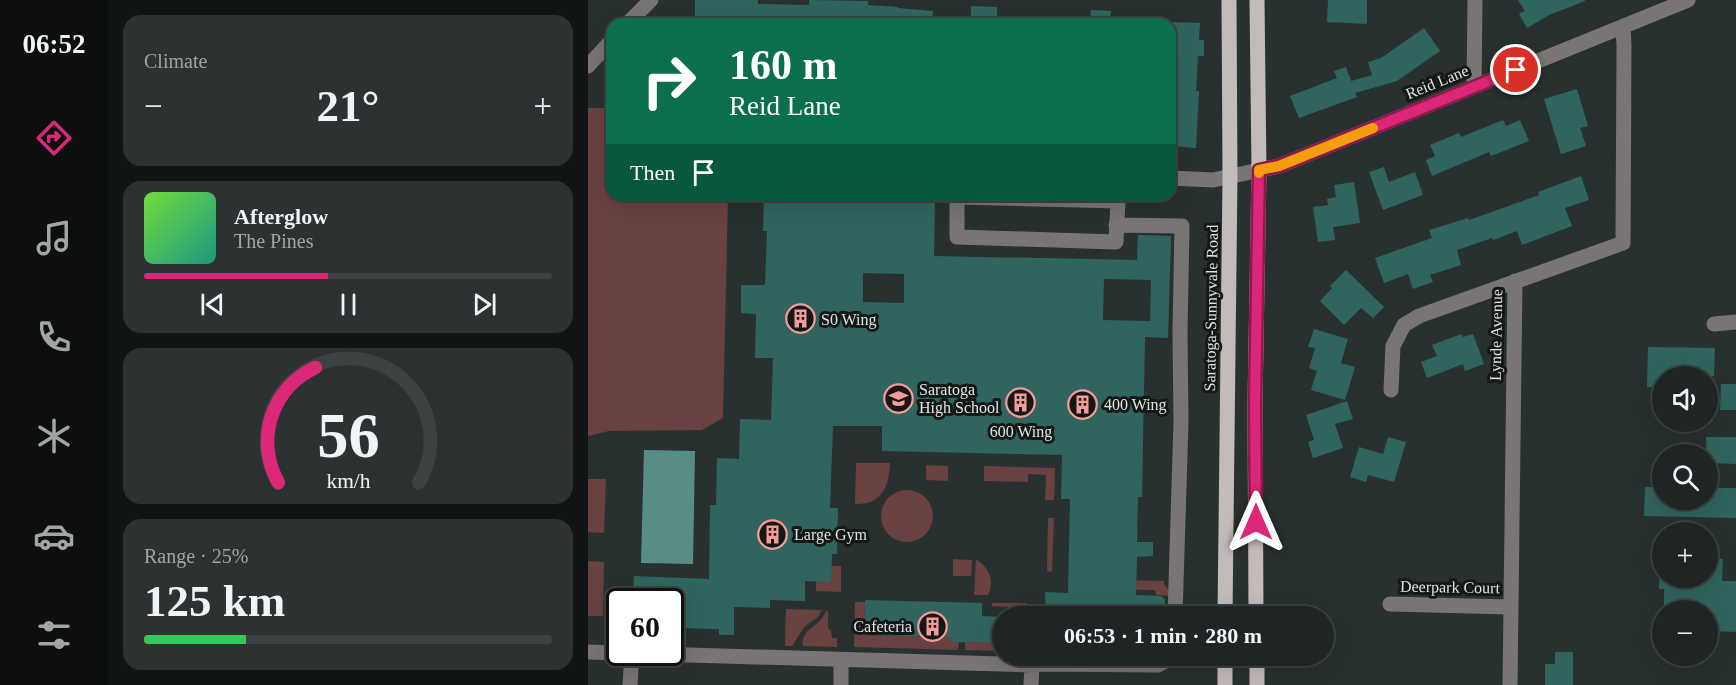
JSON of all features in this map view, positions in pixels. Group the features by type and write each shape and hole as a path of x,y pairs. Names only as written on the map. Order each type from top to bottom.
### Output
{"main road":[{"name":"Saratoga-Sunnyvale Road","path":"1225,606 1230,176 1229,0"},
{"path":"1256,606 1255,404 1259,170 1257,0"},
{"path":"1225,666 1225,685"},
{"path":"1257,666 1257,685"}],"street":[{"path":"633,18 651,0"},
{"path":"1474,87 1475,0"},
{"name":"Reid Lane","path":"1176,178 1208,181 1279,166 1688,0"},
{"name":"Lynde Avenue","path":"1510,685 1515,281 1623,243 1623,27"},
{"path":"588,66 606,46"},
{"path":"956,201 957,237 1116,242 1116,225 1121,201"},
{"path":"1116,225 1182,226 1181,422 1176,606"},
{"path":"1391,390 1393,346 1404,325 1419,316 1515,281"},
{"path":"1714,324 1736,322"},
{"name":"Deerpark Court","path":"1390,603 1510,607"},
{"path":"588,652 606,652"},
{"path":"684,655 992,664"},
{"path":"841,661 841,685"},
{"path":"630,685 631,666"},
{"path":"1031,685 1032,666"}],"shaded area":[{"path":"588,108 606,108 606,201 728,201 723,418 702,430 609,431 588,436"},
{"path":"644,450 695,451 693,564 641,563"},
{"path":"856,463 890,463 886,486 878,498 855,504"},
{"path":"926,465 948,466 948,481 926,480"},
{"path":"984,466 1055,468 1054,500 1045,500 1046,475 1028,474 1028,482 984,481"},
{"path":"588,479 606,479 604,533 588,532"},
{"path":"902,490 912,490 926,497 933,516 926,535 912,542 902,542 892,538 885,531 881,521 881,511 885,501 892,494"},
{"path":"1048,518 1054,518 1052,572 1047,571"},
{"path":"953,559 972,560 971,576 953,576"},
{"path":"976,560 990,575 991,585 988,595 974,595"},
{"path":"588,561 604,562 603,616 588,616"},
{"path":"831,566 841,566 841,592 816,591 816,581"},
{"path":"1071,579 1164,581 1170,596 1156,595 1155,590 1099,589"},
{"path":"855,602 865,602 864,635 952,637 952,642 959,642 958,650 854,647"},
{"path":"992,603 1027,603 1027,606 992,606"},
{"path":"786,609 822,610 818,617 805,626 792,646 785,646"},
{"path":"828,611 828,628 832,638 837,638 837,647 803,646 805,635 820,621"},
{"path":"965,642 992,643 992,651 965,650"}],"building":[{"path":"695,0 758,0 758,4 809,5 809,0 868,1 868,5 933,11 932,18 695,18"},
{"path":"1328,0 1367,0 1367,24 1327,22"},
{"path":"1518,0 1585,1 1549,15 1527,28 1519,14 1525,11"},
{"path":"971,6 997,7 997,18 971,18"},
{"path":"1091,10 1111,11 1110,18 1090,18"},
{"path":"1176,22 1200,23 1199,40 1204,40 1204,56 1198,56 1196,148 1176,146"},
{"path":"1424,28 1440,51 1397,81 1355,93 1357,97 1299,118 1290,96 1337,78 1334,71 1346,67 1351,81 1372,75 1368,62 1381,58"},
{"path":"1577,89 1588,126 1580,128 1586,146 1561,154 1544,99"},
{"path":"1503,120 1506,126 1520,120 1529,141 1491,156 1489,152 1432,176 1426,160 1435,156 1430,145 1459,133 1461,137"},
{"path":"1384,167 1389,182 1415,172 1423,195 1383,210 1369,172"},
{"path":"1581,176 1589,200 1565,208 1572,226 1522,245 1517,231 1457,250 1461,265 1430,275 1433,282 1413,289 1408,274 1384,283 1375,258 1432,238 1429,230 1468,218 1469,220 1539,195 1538,192"},
{"path":"1354,182 1360,223 1333,227 1335,240 1318,242 1313,207 1328,205 1327,199 1336,197 1334,185"},
{"path":"764,201 935,201 934,256 1137,260 1138,235 1171,236 1168,338 1145,337 1142,497 1138,497 1137,542 1153,542 1153,556 1137,557 1136,595 1161,596 1165,599 1165,606 1046,606 1045,592 1068,593 1070,499 1061,499 1062,455 882,451 882,426 833,426 830,508 838,508 837,554 832,554 831,582 805,581 805,601 770,600 770,608 734,607 734,635 719,635 719,629 684,628 684,588 633,588 634,576 709,579 710,505 716,505 717,458 739,459 740,419 771,420 773,358 755,358 756,314 741,313 741,285 765,285 767,231 763,231","holes":["863,273 904,274 904,303 863,302","1104,279 1151,280 1150,321 1103,320"]},
{"path":"1346,270 1384,307 1373,318 1361,308 1344,325 1320,301 1332,288 1330,286"},
{"path":"1314,329 1348,339 1341,363 1355,367 1345,400 1311,390 1317,371 1309,368 1315,348 1308,347"},
{"path":"1461,334 1463,337 1473,334 1484,364 1465,371 1463,364 1427,378 1421,362 1437,356 1432,345"},
{"path":"1648,347 1715,348 1714,366 1652,366 1652,387 1647,387"},
{"path":"1721,384 1736,384 1736,410 1720,410"},
{"path":"1347,401 1353,419 1335,424 1343,448 1313,458 1308,442 1314,440 1306,415"},
{"path":"1388,437 1406,442 1394,482 1368,475 1366,482 1350,477 1359,447 1383,454"},
{"path":"1706,437 1736,437 1736,464 1718,463 1718,444 1706,444"},
{"path":"1645,487 1652,487 1652,510 1718,510 1718,488 1736,488 1736,518 1644,516"},
{"path":"1718,559 1723,559 1722,581 1736,581 1736,632 1718,631 1718,600 1664,600 1664,589 1659,589 1718,588"},
{"name":"Cafeteria","path":"865,600 982,603 982,616 992,616 992,643 952,642 952,637 864,635"},
{"path":"1555,652 1573,652 1573,685 1545,685 1545,664 1555,664"}],"slow traffic":[{"path":"1259,173 1259,170 1279,166 1373,128"}],"place":[{"name":"S0 Wing","path":"800,319"},
{"name":"Saratoga High School","path":"898,398"},
{"name":"600 Wing","path":"1021,403"},
{"name":"400 Wing","path":"1083,404"},
{"name":"Large Gym","path":"773,534"},
{"name":"Cafeteria","path":"933,626"}],"route":[{"path":"1256,522 1255,404 1259,170 1279,166 1516,70"}]}
